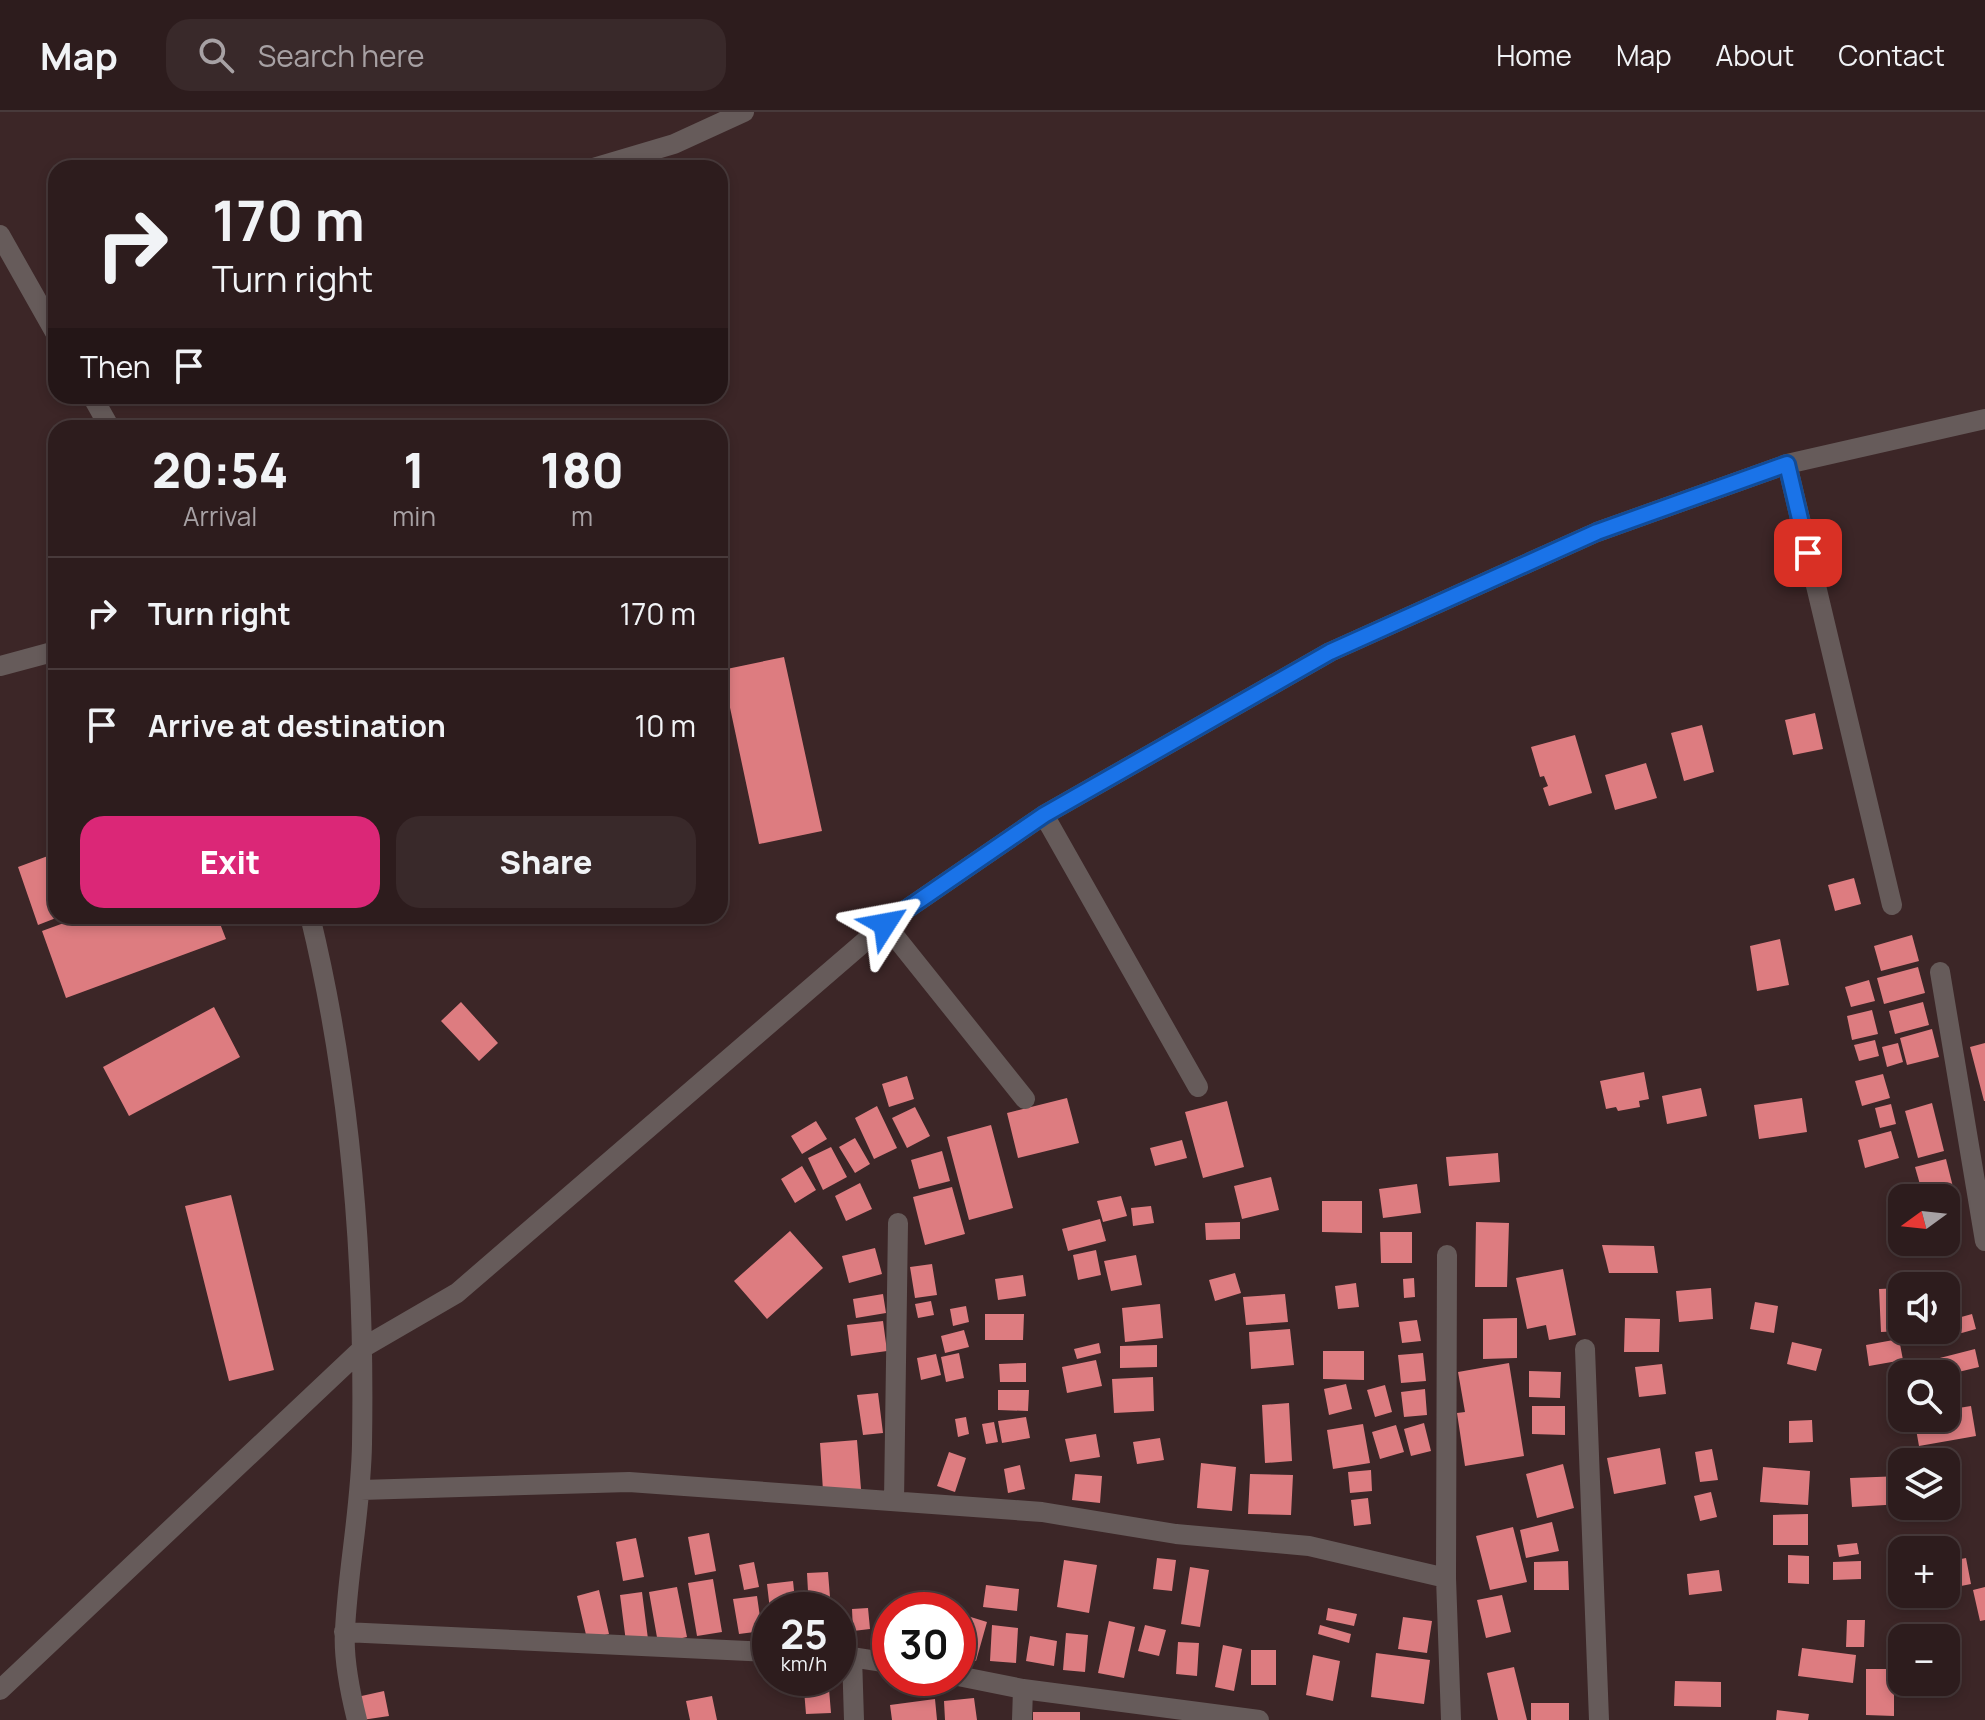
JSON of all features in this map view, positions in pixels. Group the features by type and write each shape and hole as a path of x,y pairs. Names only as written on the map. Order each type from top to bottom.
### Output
{"street":[{"path":"620,160 674,144 744,112"},
{"path":"0,236 48,318"},
{"path":"0,1690 364,1347 457,1293 885,924 1044,815 1330,652 1597,532 1787,464 1985,419"},
{"path":"1787,464 1892,905"},
{"path":"0,666 48,653"},
{"path":"1044,815 1198,1087"},
{"path":"312,924 349,1132 364,1347 361,1490 344,1632 351,1698 357,1720"},
{"path":"885,924 1025,1099"},
{"path":"1940,972 1985,1241"},
{"path":"894,1501 898,1223"},
{"path":"1447,1255 1446,1578 1451,1720"},
{"path":"1585,1349 1599,1720"},
{"path":"361,1490 629,1482 1042,1512 1176,1534 1309,1546 1446,1578"},
{"path":"344,1632 752,1651"},
{"path":"976,1680 1155,1714 1259,1720"},
{"path":"1022,1720 1023,1689"},
{"path":"851,1696 854,1720"}],"building":[{"path":"784,657 822,831 759,844 728,698 728,669"},
{"path":"1815,713 1823,749 1793,755 1785,720"},
{"path":"1702,725 1714,772 1684,781 1671,733"},
{"path":"1575,735 1592,793 1549,806 1543,788 1548,786 1544,776 1540,777 1531,747"},
{"path":"1646,763 1657,798 1615,810 1605,775"},
{"path":"48,856 48,921 38,925 18,867"},
{"path":"1854,878 1861,904 1835,911 1828,885"},
{"path":"61,924 220,924 226,939 66,998 42,931"},
{"path":"1912,935 1919,961 1881,971 1874,946"},
{"path":"1780,939 1789,985 1757,991 1750,946"},
{"path":"1918,967 1925,993 1884,1004 1877,978"},
{"path":"1869,980 1875,1001 1851,1007 1845,987"},
{"path":"461,1002 498,1043 479,1061 441,1021"},
{"path":"1923,1002 1929,1025 1895,1034 1889,1011"},
{"path":"214,1007 240,1057 129,1116 103,1067"},
{"path":"1872,1010 1878,1034 1852,1040 1847,1016"},
{"path":"1932,1029 1939,1057 1907,1065 1900,1038"},
{"path":"1875,1040 1879,1056 1859,1061 1854,1045"},
{"path":"1898,1043 1903,1062 1887,1067 1882,1047"},
{"path":"1985,1043 1985,1101 1984,1101 1970,1047"},
{"path":"1644,1072 1649,1099 1639,1101 1640,1107 1618,1111 1616,1107 1606,1109 1600,1081"},
{"path":"1883,1074 1890,1098 1862,1106 1855,1081"},
{"path":"907,1076 914,1099 889,1107 882,1084"},
{"path":"1701,1088 1707,1116 1667,1124 1662,1096"},
{"path":"1067,1098 1079,1143 1018,1158 1007,1113"},
{"path":"1802,1098 1807,1132 1759,1139 1754,1105"},
{"path":"1227,1101 1244,1167 1203,1178 1185,1112"},
{"path":"1932,1103 1944,1151 1918,1158 1905,1111"},
{"path":"1891,1104 1896,1124 1880,1128 1875,1108"},
{"path":"877,1106 897,1148 874,1159 855,1118"},
{"path":"915,1107 930,1136 907,1148 892,1118"},
{"path":"816,1121 827,1139 802,1154 791,1136"},
{"path":"991,1125 1013,1208 969,1220 947,1137"},
{"path":"1891,1131 1899,1158 1865,1168 1858,1140"},
{"path":"855,1138 870,1164 855,1173 839,1147"},
{"path":"1182,1140 1187,1158 1155,1166 1150,1148"},
{"path":"831,1147 847,1177 823,1190 808,1158"},
{"path":"942,1151 950,1181 919,1189 911,1160"},
{"path":"1498,1153 1500,1182 1449,1186 1446,1157"},
{"path":"1946,1159 1952,1184 1920,1184 1915,1167"},
{"path":"802,1166 816,1190 795,1203 781,1179"},
{"path":"1271,1177 1279,1210 1242,1219 1234,1186"},
{"path":"860,1183 872,1209 846,1221 835,1196"},
{"path":"1417,1184 1421,1213 1383,1218 1379,1189"},
{"path":"952,1187 965,1234 925,1245 913,1197"},
{"path":"231,1195 274,1370 229,1381 185,1206"},
{"path":"1121,1196 1127,1216 1103,1222 1097,1201"},
{"path":"1322,1201 1362,1201 1362,1233 1322,1232"},
{"path":"1151,1206 1154,1223 1133,1226 1131,1208"},
{"path":"1100,1219 1106,1241 1068,1251 1062,1229"},
{"path":"1240,1222 1240,1239 1206,1240 1205,1223"},
{"path":"1476,1222 1509,1223 1507,1287 1475,1287"},
{"path":"790,1231 823,1268 767,1319 734,1281"},
{"path":"1380,1232 1412,1232 1412,1263 1381,1263"},
{"path":"1602,1245 1654,1246 1658,1273 1609,1273"},
{"path":"875,1248 882,1274 849,1283 842,1256"},
{"path":"1096,1250 1101,1275 1078,1280 1073,1255"},
{"path":"1136,1255 1142,1285 1111,1291 1104,1261"},
{"path":"932,1264 937,1295 915,1298 910,1267"},
{"path":"1563,1269 1576,1335 1549,1340 1546,1325 1527,1329 1516,1278"},
{"path":"1235,1273 1241,1293 1215,1301 1209,1280"},
{"path":"1023,1275 1026,1296 998,1300 995,1279"},
{"path":"1414,1278 1415,1297 1404,1298 1403,1279"},
{"path":"1356,1283 1359,1307 1338,1309 1335,1286"},
{"path":"1711,1288 1713,1319 1679,1322 1676,1291"},
{"path":"1879,1289 1888,1289 1888,1332 1881,1332"},
{"path":"883,1294 886,1313 856,1318 853,1299"},
{"path":"1285,1294 1288,1322 1246,1325 1243,1297"},
{"path":"931,1301 934,1315 918,1318 915,1304"},
{"path":"1755,1302 1778,1306 1774,1333 1750,1329"},
{"path":"1160,1304 1163,1338 1125,1342 1122,1308"},
{"path":"966,1306 969,1322 953,1326 950,1309"},
{"path":"985,1314 1024,1314 1023,1340 985,1340"},
{"path":"1972,1314 1976,1329 1960,1333 1960,1317"},
{"path":"1517,1318 1517,1358 1483,1359 1483,1319"},
{"path":"1625,1318 1660,1319 1659,1352 1624,1352"},
{"path":"1417,1320 1421,1341 1402,1343 1399,1322"},
{"path":"883,1321 887,1351 851,1356 847,1325"},
{"path":"1290,1329 1294,1365 1251,1369 1249,1332"},
{"path":"964,1330 969,1347 945,1353 941,1336"},
{"path":"1888,1341 1888,1344 1900,1344 1903,1360 1888,1360 1888,1363 1869,1366 1866,1345"},
{"path":"1792,1342 1822,1349 1816,1371 1787,1364"},
{"path":"1099,1343 1101,1353 1077,1359 1074,1349"},
{"path":"1157,1345 1157,1367 1120,1368 1120,1346"},
{"path":"1975,1349 1979,1367 1960,1372 1960,1360 1932,1360"},
{"path":"1323,1351 1364,1351 1364,1380 1323,1379"},
{"path":"959,1353 964,1378 946,1382 941,1357"},
{"path":"1423,1353 1426,1381 1401,1383 1398,1355"},
{"path":"936,1354 941,1375 921,1380 917,1358"},
{"path":"1096,1360 1102,1386 1067,1393 1062,1367"},
{"path":"1026,1363 1026,1382 1000,1382 999,1364"},
{"path":"1509,1363 1524,1456 1465,1466 1457,1413 1465,1412 1458,1372"},
{"path":"1662,1364 1666,1394 1639,1397 1635,1367"},
{"path":"1529,1371 1561,1372 1560,1398 1529,1397"},
{"path":"1153,1377 1154,1411 1114,1413 1112,1379"},
{"path":"1346,1384 1352,1409 1329,1415 1324,1389"},
{"path":"1385,1385 1392,1412 1375,1417 1367,1390"},
{"path":"1425,1389 1427,1415 1404,1417 1401,1392"},
{"path":"998,1390 1029,1390 1028,1411 998,1410"},
{"path":"878,1393 883,1433 863,1435 857,1395"},
{"path":"1289,1403 1292,1461 1265,1463 1262,1405"},
{"path":"1532,1406 1565,1406 1565,1435 1532,1434"},
{"path":"1971,1406 1976,1436 1919,1446 1916,1432 1960,1432 1960,1408"},
{"path":"966,1417 969,1434 958,1437 955,1419"},
{"path":"1026,1417 1030,1438 1002,1443 998,1421"},
{"path":"1812,1420 1813,1442 1789,1443 1789,1421"},
{"path":"994,1422 998,1442 986,1444 982,1424"},
{"path":"1424,1423 1431,1451 1411,1456 1404,1429"},
{"path":"1363,1424 1370,1463 1333,1469 1327,1430"},
{"path":"1396,1425 1404,1452 1380,1459 1372,1432"},
{"path":"1096,1434 1100,1457 1070,1462 1065,1439"},
{"path":"1160,1438 1164,1460 1137,1464 1133,1442"},
{"path":"857,1440 861,1489 823,1491 820,1443"},
{"path":"1660,1448 1666,1484 1614,1494 1607,1458"},
{"path":"1712,1449 1718,1480 1700,1482 1695,1452"},
{"path":"949,1452 966,1458 955,1492 937,1486"},
{"path":"1201,1463 1236,1467 1232,1511 1197,1508"},
{"path":"1563,1464 1574,1508 1537,1518 1526,1474"},
{"path":"1020,1465 1025,1489 1008,1493 1004,1469"},
{"path":"1763,1467 1810,1471 1808,1505 1760,1502"},
{"path":"1371,1470 1372,1491 1350,1493 1348,1472"},
{"path":"1075,1474 1102,1476 1100,1503 1072,1500"},
{"path":"1250,1474 1293,1475 1291,1515 1248,1514"},
{"path":"1888,1477 1888,1505 1852,1507 1850,1478"},
{"path":"1711,1492 1717,1517 1700,1521 1694,1496"},
{"path":"1368,1498 1371,1524 1354,1526 1351,1500"},
{"path":"1808,1514 1808,1545 1773,1545 1773,1515"},
{"path":"1552,1522 1559,1551 1526,1558 1520,1530"},
{"path":"1513,1527 1527,1582 1490,1590 1476,1536"},
{"path":"709,1533 716,1571 695,1575 688,1537"},
{"path":"636,1538 644,1577 623,1581 616,1542"},
{"path":"1857,1543 1859,1554 1839,1557 1837,1545"},
{"path":"1788,1555 1809,1556 1809,1584 1788,1583"},
{"path":"1157,1558 1176,1560 1172,1591 1153,1589"},
{"path":"1966,1558 1971,1584 1960,1586 1960,1559"},
{"path":"1064,1560 1097,1565 1089,1613 1057,1607"},
{"path":"1568,1561 1569,1590 1534,1590 1534,1562"},
{"path":"1861,1561 1861,1579 1833,1580 1833,1562"},
{"path":"754,1562 759,1587 744,1590 739,1565"},
{"path":"1190,1567 1209,1570 1200,1627 1181,1624"},
{"path":"1719,1570 1722,1591 1689,1595 1687,1574"},
{"path":"828,1572 830,1592 808,1592 807,1573"},
{"path":"713,1579 722,1632 697,1636 688,1583"},
{"path":"793,1581 794,1592 768,1592 767,1584"},
{"path":"986,1585 1019,1589 1017,1611 983,1607"},
{"path":"677,1587 687,1637 658,1643 649,1592"},
{"path":"1985,1587 1985,1620 1980,1621 1973,1590"},
{"path":"599,1590 609,1634 587,1639 577,1596"},
{"path":"642,1592 648,1639 626,1642 620,1595"},
{"path":"1502,1595 1511,1632 1486,1638 1477,1600"},
{"path":"752,1597 752,1632 739,1634 733,1599"},
{"path":"868,1608 870,1629 856,1631 856,1609"},
{"path":"1328,1608 1357,1614 1354,1626 1326,1620"},
{"path":"1403,1617 1432,1621 1427,1653 1398,1649"},
{"path":"976,1619 987,1622 976,1661"},
{"path":"1847,1620 1865,1620 1864,1647 1846,1647"},
{"path":"1109,1621 1135,1627 1124,1678 1098,1673"},
{"path":"992,1625 1018,1628 1016,1663 990,1661"},
{"path":"1145,1625 1166,1630 1159,1656 1138,1651"},
{"path":"1320,1625 1351,1634 1349,1643 1318,1634"},
{"path":"1066,1633 1088,1635 1085,1672 1063,1670"},
{"path":"1030,1636 1057,1641 1054,1666 1026,1661"},
{"path":"1178,1642 1199,1643 1197,1676 1176,1674"},
{"path":"1223,1645 1242,1649 1234,1691 1215,1687"},
{"path":"1802,1648 1856,1655 1853,1683 1798,1676"},
{"path":"1251,1650 1276,1650 1276,1685 1251,1685"},
{"path":"1376,1653 1430,1660 1424,1704 1371,1697"},
{"path":"1313,1655 1340,1661 1333,1701 1306,1695"},
{"path":"1514,1667 1527,1720 1498,1720 1487,1673"},
{"path":"1866,1669 1888,1669 1888,1696 1894,1696 1894,1716 1866,1715"},
{"path":"1675,1681 1721,1682 1721,1707 1674,1706"},
{"path":"384,1691 389,1716 362,1720 357,1697"},
{"path":"712,1696 717,1720 690,1720 686,1701"},
{"path":"804,1696 830,1696 831,1713 806,1714"},
{"path":"974,1698 977,1720 945,1720 944,1701"},
{"path":"935,1699 937,1720 892,1720 890,1705"},
{"path":"1531,1703 1569,1703 1569,1720 1531,1720"},
{"path":"1777,1710 1809,1714 1808,1720 1776,1720"},
{"path":"1033,1712 1080,1712 1080,1720 1033,1720"}],"route":[{"path":"885,924 1044,815 1330,652 1597,532 1787,464 1808,553"}]}
